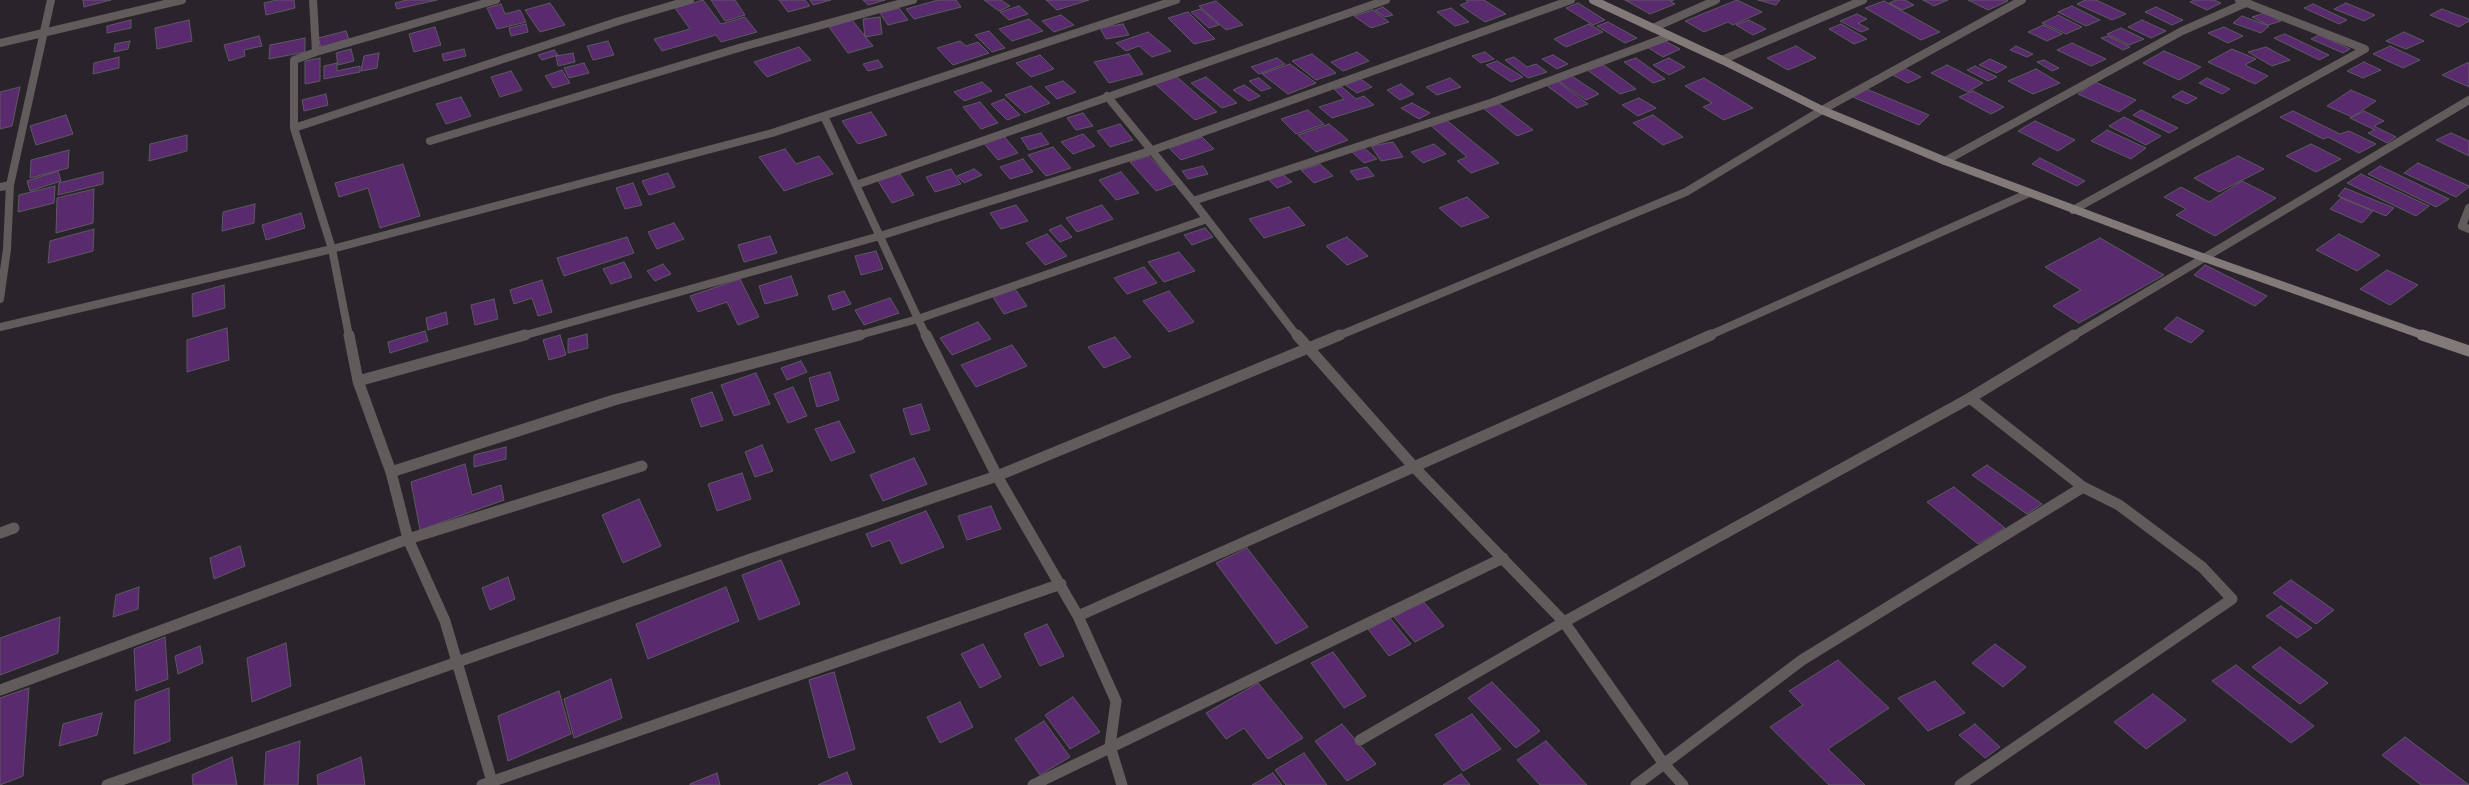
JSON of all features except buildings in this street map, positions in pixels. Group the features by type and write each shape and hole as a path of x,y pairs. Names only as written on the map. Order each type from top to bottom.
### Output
{"street":[{"path":"0,299 10,185 51,0"},
{"path":"0,43 182,0"},
{"path":"313,0 316,52"},
{"path":"496,0 316,52 294,60 294,128 332,249 358,380 391,472 408,539 445,621 489,784 1061,584"},
{"path":"294,128 619,21 690,0"},
{"path":"430,141 734,50 913,0"},
{"path":"0,327 332,249 772,133 1176,0"},
{"path":"856,185 1107,96 1386,0"},
{"path":"358,380 880,236 1150,151 1571,0"},
{"path":"1593,0 1722,60 1822,110 1945,161 2202,257 2469,351"},
{"path":"1652,28 1716,0"},
{"path":"1722,60 1863,0"},
{"path":"107,785 457,664 751,559 997,476 1686,192 1822,110 2022,0"},
{"path":"1945,161 2182,31 2242,1 2256,0"},
{"path":"2073,210 2365,49 2242,1"},
{"path":"1193,201 1493,102 1670,36"},
{"path":"1107,96 1150,151 1193,201 1307,348 1413,466 1564,622 1664,764 1683,785"},
{"path":"1360,740 1564,622 1970,398 2202,257 2469,100"},
{"path":"824,116 918,319 997,476 1061,584 1078,616 1116,701 1110,746 1122,785"},
{"path":"0,187 10,185"},
{"path":"1078,616 2029,193"},
{"path":"2469,208 2462,226 2469,229"},
{"path":"391,472 614,400 918,319 1207,219"},
{"path":"1960,785 2232,599 2202,567 2119,505 2083,487 1970,398"},
{"path":"0,690 408,539 642,466"},
{"path":"1636,785 1802,660 2083,487"},
{"path":"0,533 14,528"},
{"path":"1034,785 1110,746 1503,558"}]}
